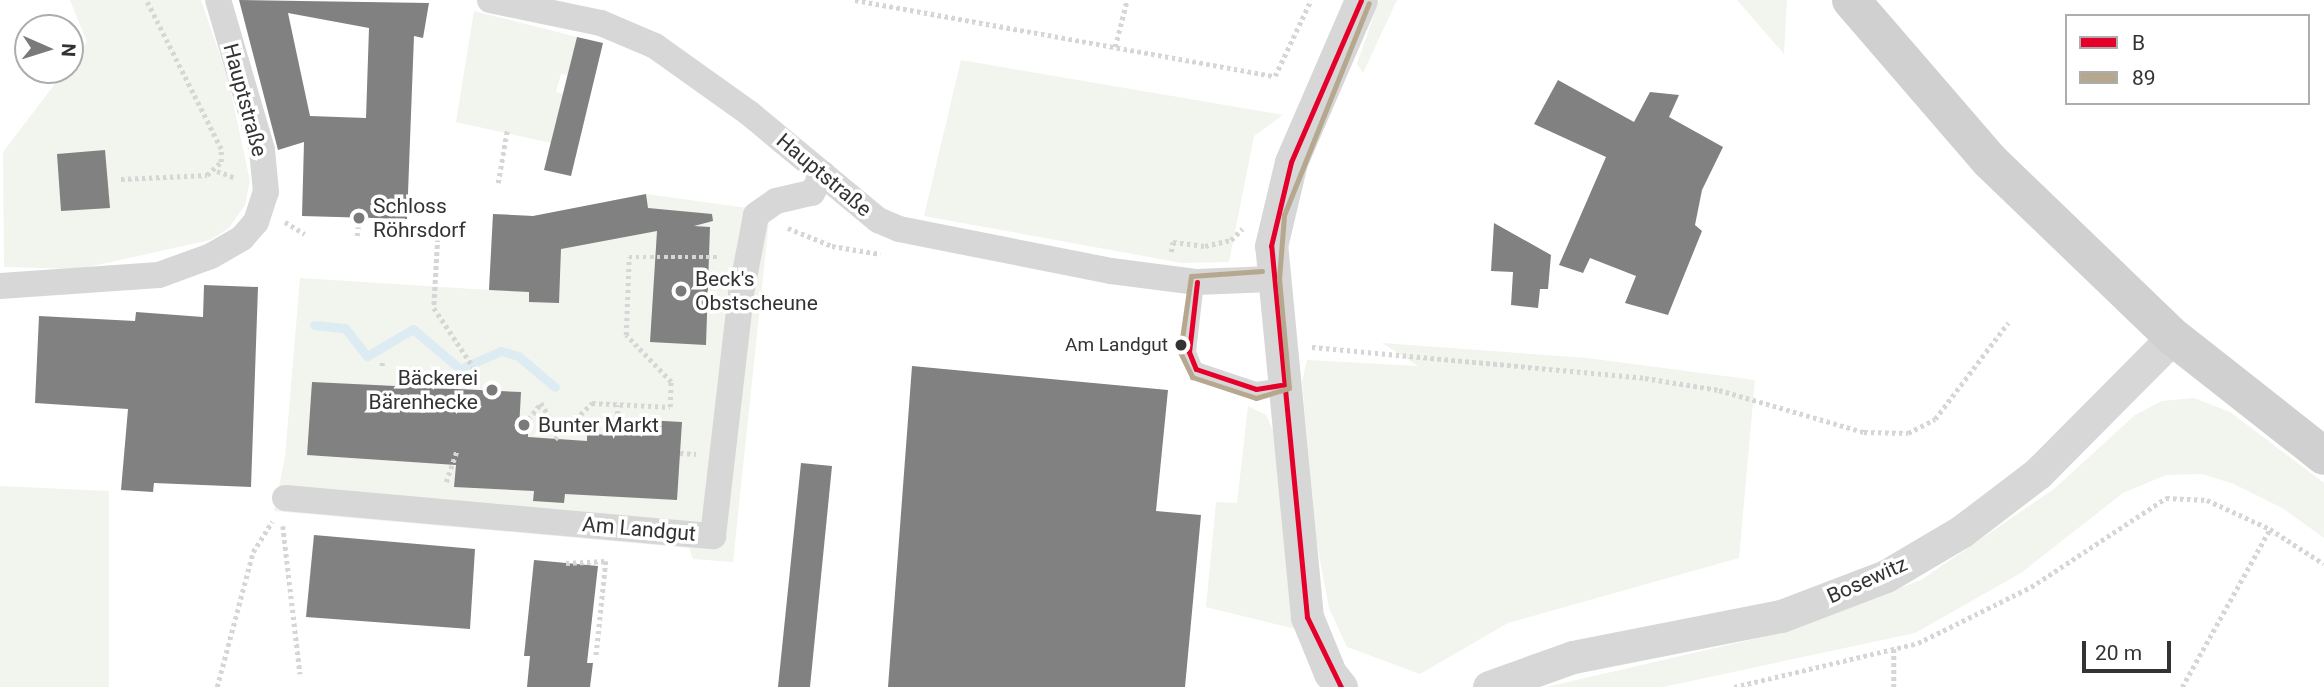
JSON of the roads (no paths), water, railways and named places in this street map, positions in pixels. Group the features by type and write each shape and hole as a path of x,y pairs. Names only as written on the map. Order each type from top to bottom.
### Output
{"main road":[{"path":"1851,0 1990,161 2173,337 2324,456"}],"street":[{"name":"Hauptstraße","path":"0,286 159,275 211,256 242,238 256,222 266,192 262,150 218,0"},
{"name":"Hauptstraße","path":"490,0 601,23 655,46 824,174 878,220 939,241 1197,282 1270,279"},
{"path":"1341,687 1307,617 1270,279 1275,213 1292,162 1361,0"},
{"name":"Am Landgut","path":"285,498 713,536 744,271 756,215 776,201 813,192 824,174"},
{"name":"Bosewitz","path":"1489,687 1573,657 1781,616 1886,576 1962,531 2038,473 2173,337"}],"lane":[{"path":"1197,282 1189,352 1196,369 1256,389 1281,385"}],"waterway":[{"path":"314,325 345,328 367,356 413,329 460,369 501,351 518,356 555,387"}],"place":[{"name":"Schloss Röhrsdorf","path":"359,218"},
{"name":"Beck's Obstscheune","path":"681,291"},
{"name":"Am Landgut","path":"1181,345"},
{"name":"Bäckerei Bärenhecke","path":"492,390"},
{"name":"Bunter Markt","path":"524,425"}]}
